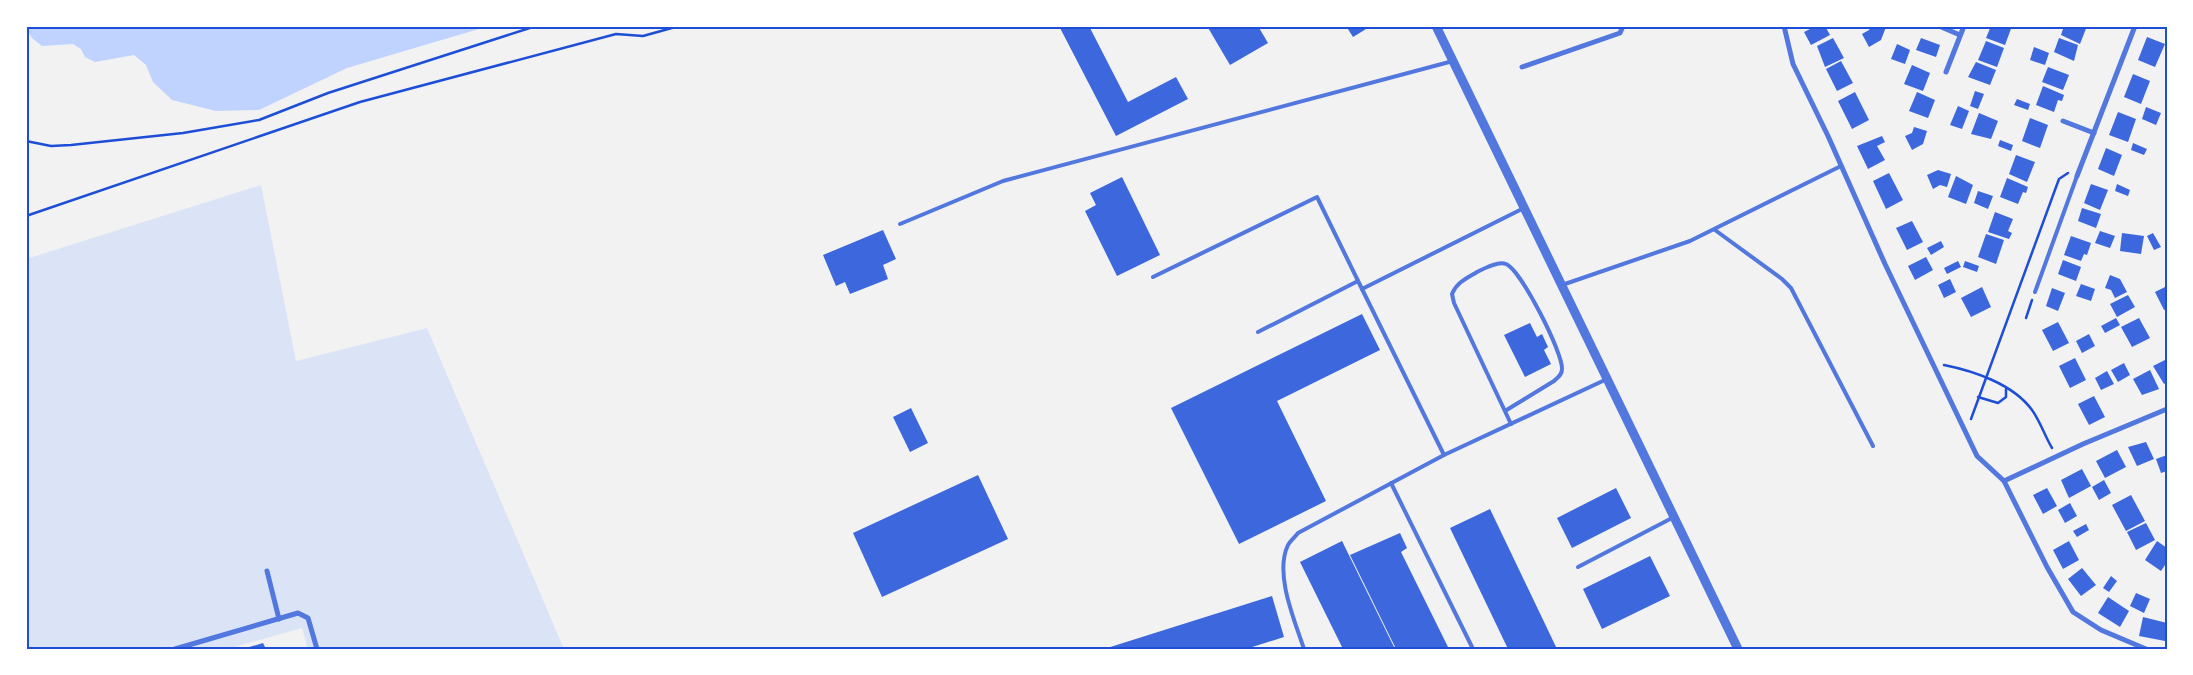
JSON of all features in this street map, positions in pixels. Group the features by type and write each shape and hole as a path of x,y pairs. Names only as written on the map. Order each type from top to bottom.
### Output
{"street":[{"path":"1436,26 1738,649"},
{"path":"1522,67 1620,33 1623,26"},
{"path":"1784,26 1793,64 1977,456 2004,481 2047,567 2073,612 2101,630 2146,649"},
{"path":"1939,26 1960,35"},
{"path":"1946,72 1964,26"},
{"path":"2077,176 2135,26"},
{"path":"2063,121 2094,133"},
{"path":"2004,481 2056,456 2167,409"},
{"path":"267,571 279,618"},
{"path":"175,649 298,613 308,618 317,649"}],"lane":[{"path":"900,224 1003,181 1453,61"},
{"path":"1562,285 1690,241 1841,166"},
{"path":"2035,292 2077,176"},
{"path":"1152,277 1317,197 1444,455"},
{"path":"1362,289 1524,208"},
{"path":"1715,230 1782,278 1791,288 1873,446"},
{"path":"1505,411 1554,381 1561,375 1562,368 1554,342 1524,285 1512,268 1505,263 1494,264 1456,285 1452,294 1505,411 1511,424"},
{"path":"1258,332 1358,281"},
{"path":"1304,649 1285,588 1283,564 1288,545 1298,533 1444,455 1607,379"},
{"path":"1391,483 1473,649"},
{"path":"1578,567 1674,517"}],"path":[{"path":"26,141 51,146 71,145 183,134 259,120 328,93 536,26"},
{"path":"26,216 360,102 616,34 643,36 678,26"},
{"path":"1966,434 2059,178 2068,173 2077,176"},
{"path":"2026,318 2035,292"},
{"path":"1932,362 1987,377 2004,386 2032,410 2056,456"},
{"path":"1978,397 1992,402 2003,401 2007,393 2004,386"}],"shaded area":[{"path":"261,185 296,361 427,328 564,649 308,649 302,628 227,649 26,649 26,259"}],"water":[{"path":"489,26 347,68 259,110 216,111 172,100 153,82 146,65 134,55 95,62 85,57 81,49 73,44 42,46 32,38 26,27"}],"building":[{"path":"1059,26 1089,26 1128,102 1176,77 1188,99 1116,136"},
{"path":"1207,26 1258,26 1268,43 1230,65"},
{"path":"1346,26 1371,26 1353,37"},
{"path":"1816,26 1825,26 1830,35 1811,45 1804,32"},
{"path":"1871,26 1886,27 1881,40 1869,47 1862,34 1869,30"},
{"path":"1991,26 2012,26 2005,45 1986,38"},
{"path":"2064,26 2087,26 2080,44 2061,35"},
{"path":"2147,37 2165,44 2155,67 2138,60"},
{"path":"1833,38 1844,58 1825,67 1817,46"},
{"path":"1921,38 1940,45 1936,57 1916,50"},
{"path":"2059,38 2078,45 2074,61 2054,52"},
{"path":"1986,41 2004,48 1997,67 1978,60"},
{"path":"1897,44 1910,50 1905,64 1891,59"},
{"path":"2034,47 2049,53 2045,65 2030,60"},
{"path":"1841,61 1853,83 1837,91 1826,69"},
{"path":"1976,62 1996,70 1990,85 1968,77"},
{"path":"1912,65 1930,73 1923,91 1904,84"},
{"path":"2048,67 2069,75 2063,90 2042,82"},
{"path":"2133,74 2150,81 2141,104 2124,97"},
{"path":"2043,86 2064,95 2062,101 2058,100 2054,112 2036,105"},
{"path":"1975,91 1984,94 1978,109 1970,106"},
{"path":"1855,92 1869,120 1852,129 1838,101"},
{"path":"1917,92 1935,100 1928,118 1909,111"},
{"path":"2017,99 2030,104 2028,110 2014,105"},
{"path":"1958,106 1969,111 1962,129 1950,125"},
{"path":"2146,107 2161,113 2156,125 2142,119"},
{"path":"2118,112 2136,119 2128,142 2109,135"},
{"path":"1979,113 1998,121 1991,139 1971,134"},
{"path":"2030,118 2048,125 2040,148 2022,141"},
{"path":"1914,127 1927,131 1923,144 1912,150 1905,136 1912,133"},
{"path":"1882,136 1885,142 1877,146 1885,160 1868,169 1857,146"},
{"path":"2000,140 2013,145 2011,151 1998,146"},
{"path":"2133,143 2147,149 2144,155 2131,150"},
{"path":"2106,148 2122,155 2114,176 2098,169"},
{"path":"2016,155 2035,162 2027,182 2009,174"},
{"path":"1938,170 1951,174 1947,187 1940,185 1933,189 1927,175"},
{"path":"1889,173 1903,200 1886,209 1873,181"},
{"path":"1956,176 1973,185 1966,204 1948,197"},
{"path":"1122,177 1160,255 1117,276 1085,211 1096,205 1090,193"},
{"path":"2007,178 2028,187 2026,193 2023,192 2018,204 2000,197"},
{"path":"2091,184 2108,190 2100,210 2084,203"},
{"path":"2117,184 2130,190 2128,196 2115,191"},
{"path":"1978,191 1993,196 1988,209 1974,203"},
{"path":"2082,208 2101,214 2096,228 2078,221"},
{"path":"1995,212 2013,219 2008,231 2012,233 2009,239 1988,232"},
{"path":"1912,221 1923,242 1907,250 1896,228"},
{"path":"883,230 896,259 883,265 888,279 850,294 845,282 836,286 823,255"},
{"path":"2100,231 2115,236 2110,248 2095,243"},
{"path":"2122,233 2144,236 2141,254 2120,251"},
{"path":"2153,233 2161,247 2154,250 2147,236"},
{"path":"1986,234 2004,240 1996,264 1978,257"},
{"path":"2071,236 2091,243 2087,255 2084,254 2081,261 2064,255"},
{"path":"1941,241 1944,247 1931,255 1927,248"},
{"path":"1926,257 1933,270 1915,280 1908,266"},
{"path":"2063,260 2081,267 2076,281 2058,274"},
{"path":"1958,261 1961,267 1947,274 1944,268"},
{"path":"1965,261 1979,266 1977,272 1963,267"},
{"path":"2110,275 2120,279 2127,292 2115,298 2111,290 2105,288"},
{"path":"1950,279 1956,292 1944,298 1938,285"},
{"path":"2081,284 2095,289 2091,301 2076,296"},
{"path":"2167,286 2167,309 2164,310 2155,292"},
{"path":"1982,287 1991,307 1971,317 1961,298"},
{"path":"2052,288 2065,293 2058,311 2046,306"},
{"path":"2128,295 2135,307 2117,317 2110,304"},
{"path":"1362,314 1380,350 1277,401 1326,501 1239,544 1171,408"},
{"path":"2116,318 2120,325 2105,333 2101,326"},
{"path":"2139,318 2150,338 2132,347 2121,327"},
{"path":"2058,322 2069,343 2053,351 2042,330"},
{"path":"1530,323 1537,337 1542,334 1548,347 1544,350 1551,364 1525,377 1504,335"},
{"path":"2089,334 2095,346 2082,353 2076,341"},
{"path":"2075,358 2086,380 2070,388 2059,366"},
{"path":"2167,359 2167,382 2164,384 2153,366"},
{"path":"2124,363 2130,375 2118,382 2111,370"},
{"path":"2150,370 2159,389 2142,395 2133,379"},
{"path":"2107,371 2114,384 2101,390 2095,378"},
{"path":"2094,396 2105,417 2089,425 2078,404"},
{"path":"911,408 928,443 910,452 893,417"},
{"path":"2146,442 2154,459 2137,466 2128,447"},
{"path":"2117,450 2126,467 2105,478 2096,461"},
{"path":"2167,455 2167,471 2161,473 2156,459"},
{"path":"2082,469 2091,486 2069,498 2061,480"},
{"path":"978,475 1008,539 882,597 853,533"},
{"path":"2104,480 2111,493 2099,500 2092,487"},
{"path":"1616,488 1631,518 1572,548 1557,518"},
{"path":"2047,488 2057,506 2043,514 2033,495"},
{"path":"2131,495 2145,521 2126,531 2112,505"},
{"path":"2070,503 2077,516 2065,523 2058,510"},
{"path":"1490,509 1557,649 1508,649 1450,528"},
{"path":"2146,523 2155,540 2136,550 2127,532"},
{"path":"2086,524 2089,530 2077,537 2073,531"},
{"path":"1400,533 1407,548 1401,552 1449,649 1396,649 1350,555"},
{"path":"1342,541 1395,649 1343,649 1300,562"},
{"path":"2069,541 2079,560 2063,569 2053,550"},
{"path":"2157,541 2167,548 2167,562 2161,571 2145,560"},
{"path":"1650,556 1670,596 1602,629 1583,589"},
{"path":"2082,568 2096,585 2081,596 2068,579"},
{"path":"2111,576 2117,581 2109,592 2103,588"},
{"path":"2136,593 2150,599 2144,613 2130,606"},
{"path":"1272,596 1284,637 1246,649 1104,649"},
{"path":"2108,597 2129,611 2120,627 2098,613"},
{"path":"2143,617 2167,623 2165,641 2139,636"},
{"path":"263,643 266,649 246,649 246,648"}]}
